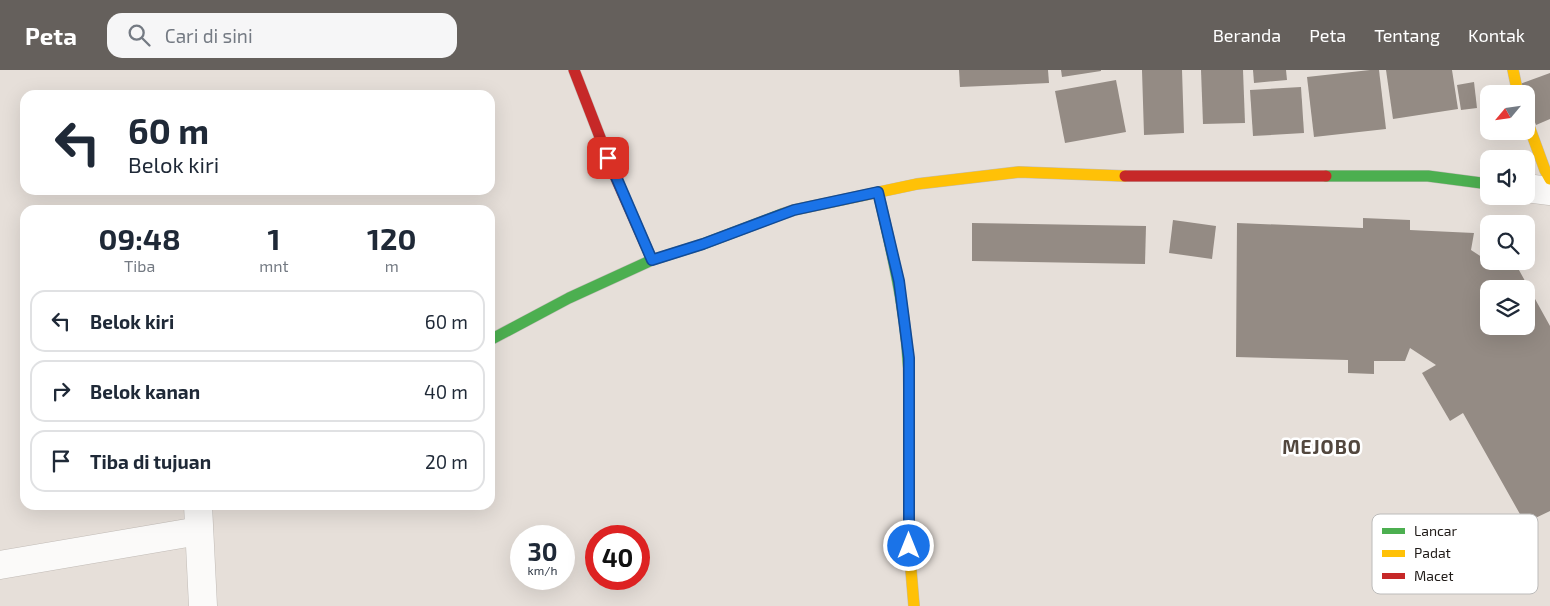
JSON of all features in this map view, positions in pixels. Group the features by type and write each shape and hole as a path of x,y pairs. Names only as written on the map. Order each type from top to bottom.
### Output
{"street":[{"path":"574,70 615,176 652,260"},
{"path":"1513,70 1516,85"},
{"path":"1534,140 1550,179"},
{"path":"495,337 569,298 652,260 703,244 794,210 916,184 1019,172 1112,176 1428,176 1480,183"},
{"path":"1535,189 1550,191"},
{"path":"878,192 899,281 909,358 909,546 914,606"},
{"path":"0,565 198,518 203,606"}],"building":[{"path":"959,70 1048,70 1049,83 960,87"},
{"path":"1061,70 1101,70 1101,71 1062,77"},
{"path":"1142,70 1182,70 1184,133 1144,135"},
{"path":"1201,70 1243,70 1245,123 1203,124"},
{"path":"1253,70 1286,70 1287,80 1254,83"},
{"path":"1379,70 1386,129 1314,137 1307,77"},
{"path":"1386,70 1452,70 1458,109 1393,119"},
{"path":"1550,73 1550,119 1536,125 1535,85 1520,84"},
{"path":"1116,80 1126,132 1065,143 1055,91"},
{"path":"1474,82 1477,108 1461,110 1457,85"},
{"path":"1301,87 1304,133 1253,136 1250,90"},
{"path":"1363,218 1410,220 1410,230 1474,233 1471,250 1480,256 1480,270 1519,270 1525,280 1480,280 1480,335 1535,335 1535,299 1550,326 1550,511 1538,517 1538,514 1520,514 1463,413 1450,421 1422,373 1436,365 1410,348 1405,361 1374,361 1374,374 1348,373 1348,360 1236,357 1237,223 1363,228"},
{"path":"1173,220 1216,226 1212,259 1169,253"},
{"path":"972,223 1146,226 1145,264 972,261"}],"traffic: fast":[{"path":"1326,176 1428,176 1480,183"},
{"path":"878,192 903,314 909,389"},
{"path":"495,337 569,298 652,260 703,244 782,214"}],"traffic: slow":[{"path":"1513,70 1516,85"},
{"path":"1534,140 1550,179"},
{"path":"782,214 917,184 1019,172 1125,176"},
{"path":"909,389 909,546 914,606"}],"traffic: jam":[{"path":"574,70 615,176 652,260"},
{"path":"1125,176 1326,176"}],"district":[{"name":"MEJOBO","path":"1322,447"}],"route":[{"path":"608,158 652,260 703,244 794,210 878,192 899,281 909,358 909,546"}]}
